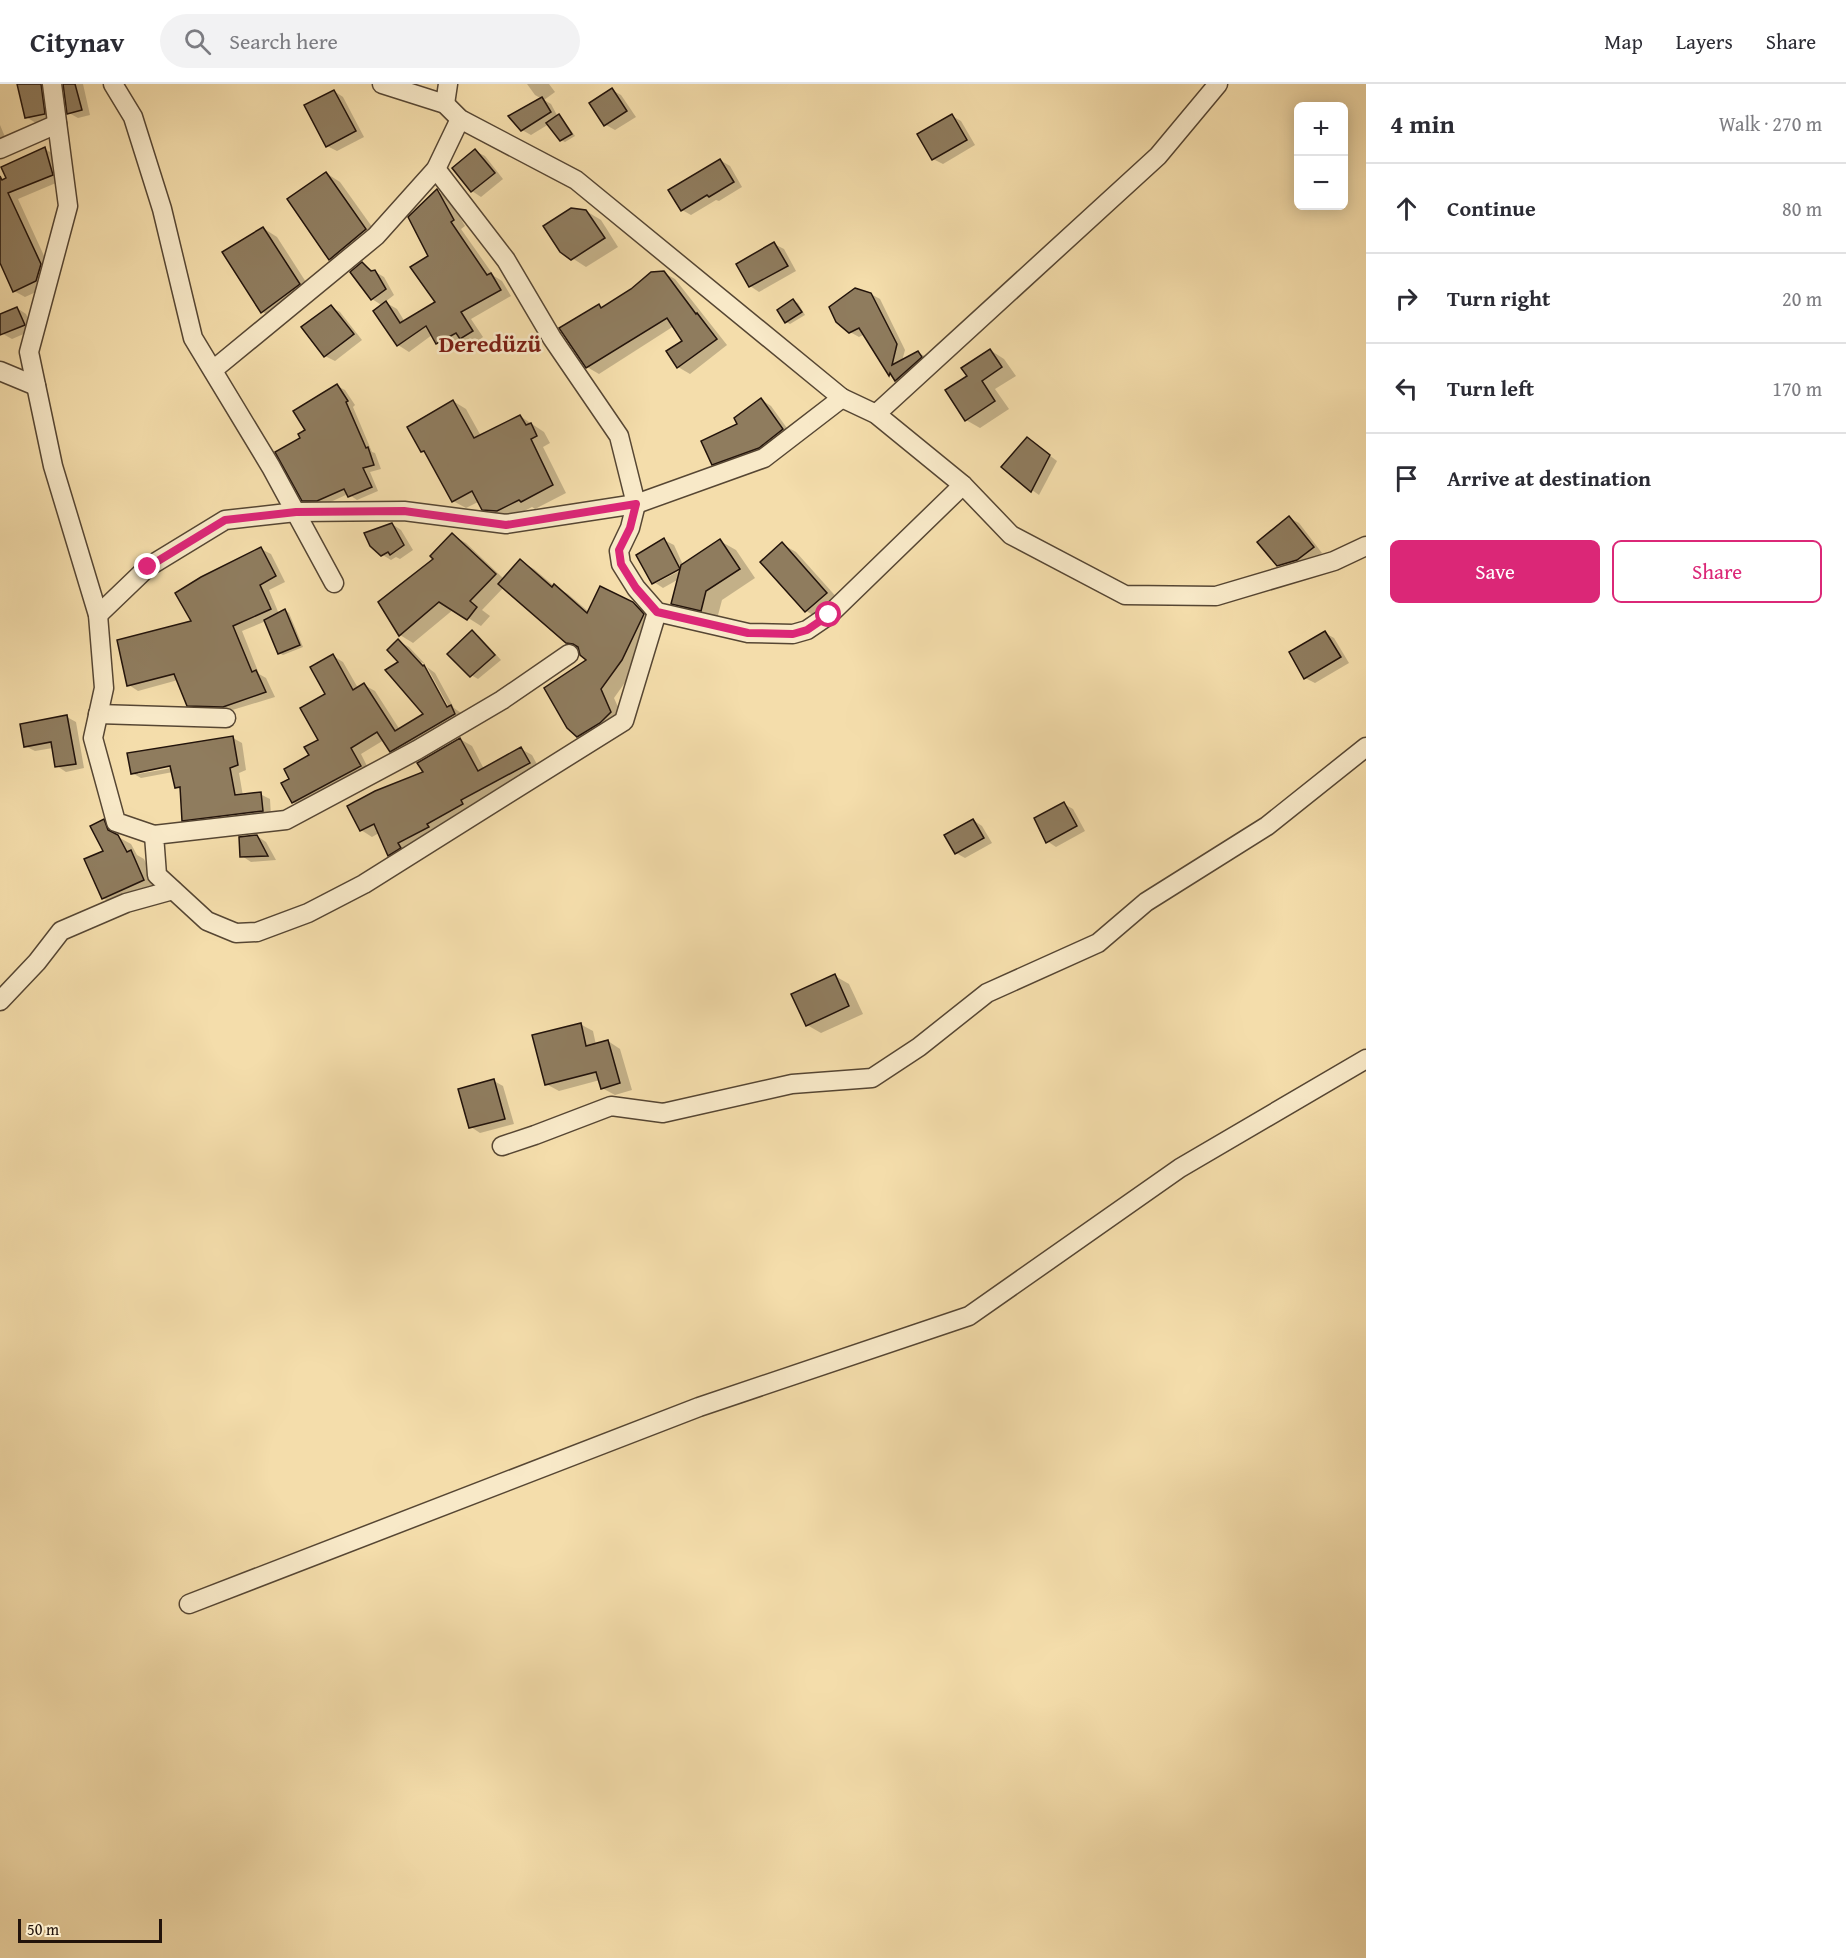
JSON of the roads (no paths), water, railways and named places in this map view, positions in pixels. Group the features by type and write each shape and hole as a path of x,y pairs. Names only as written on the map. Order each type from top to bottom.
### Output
{"street":[{"path":"52,84 68,206 29,352 53,466 98,615 104,687 93,738 116,822 154,835 286,820 502,700 569,654"},
{"path":"113,84 133,117 162,209 194,338 296,512 334,583"},
{"path":"382,84 445,104 460,119 576,180 842,398 876,414 963,485 1011,535 1125,595 1216,596 1334,561 1366,546"},
{"path":"445,104 448,84"},
{"path":"876,414 1158,156 1218,84"},
{"path":"213,370 376,236 436,169 460,119"},
{"path":"0,149 57,124"},
{"path":"436,169 507,260 552,338 619,436 636,504 630,528 619,550 621,564 636,588 657,612 748,633 793,634 807,630 829,615 963,485"},
{"path":"0,371 36,386"},
{"path":"98,615 148,567 225,520 296,512 404,511 506,525 636,504 764,458 842,398"},
{"path":"154,835 157,875 207,921 236,933 257,932 308,913 364,884 624,721 657,612"},
{"path":"98,714 226,718"},
{"path":"502,1146 535,1136 611,1106 663,1113 792,1084 872,1078 919,1047 987,993 1098,943 1146,902 1267,826 1366,747"},
{"path":"0,1000 37,962 61,931 126,903 173,890"},
{"path":"189,1604 699,1407 969,1316 1180,1168 1366,1059"}],"district":[{"name":"Deredüzü","path":"490,343"}]}
